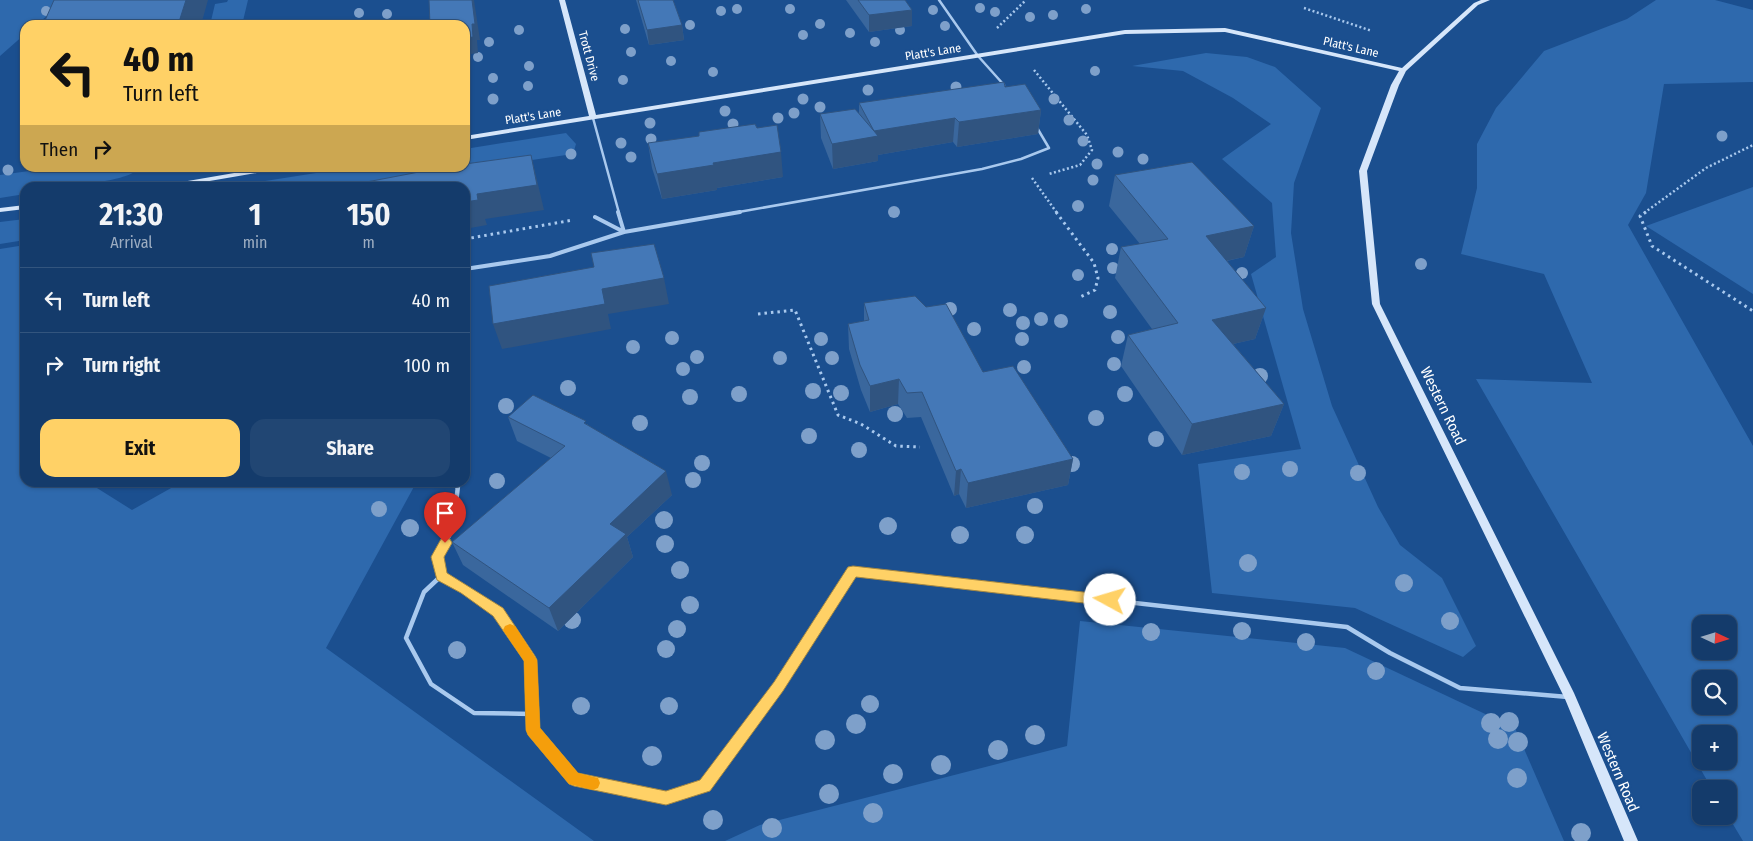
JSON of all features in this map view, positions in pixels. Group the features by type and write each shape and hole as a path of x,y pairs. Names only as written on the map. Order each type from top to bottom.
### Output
{"street":[{"name":"Trott Drive","path":"562,0 593,118"},
{"name":"Western Road","path":"1487,0 1476,4 1403,70 1395,85 1363,171 1376,304 1570,698 1631,841"},
{"name":"Platt's Lane","path":"470,137 1125,32 1225,30 1403,70"},
{"path":"187,182 249,172"},
{"path":"0,210 20,208"}],"lane":[{"path":"938,0 978,56 1008,89"},
{"path":"593,118 624,232"},
{"path":"470,269 550,256 624,232 982,169 1021,159 1049,148 1036,125"},
{"path":"594,217 624,232"},
{"path":"441,576 438,557 453,528 457,487"},
{"path":"441,576 465,589 498,612 530,660 533,730 574,779 666,798 704,786 778,686 853,571 1347,627 1390,653 1460,688 1570,698"},
{"path":"441,576 424,592 406,638 431,684 474,713 532,714"}],"path":[{"path":"997,28 1026,0"},
{"path":"1304,8 1372,31"},
{"path":"1753,145 1706,168 1669,193 1640,216 1652,246 1753,311"},
{"path":"1021,159 1031,177 1094,263 1098,278 1096,290 1080,296"},
{"path":"470,238 594,217"},
{"path":"758,314 795,310 838,414 861,424 896,446 920,447"}],"shaded area":[{"path":"0,0 66,0 42,20 20,20 20,38 0,56"},
{"path":"228,0 248,0 243,20 211,20 215,4 227,2"},
{"path":"1656,0 1715,0 1753,10 1753,82 1664,84 1646,193 1628,225 1753,446 1753,841 1743,841 1733,825 1737,825 1737,780 1707,780 1701,770 1737,770 1737,725 1692,725 1692,754 1476,379 1592,383 1544,274 1461,254 1477,188 1477,144 1496,108 1544,51 1627,19"},
{"path":"1206,53 1247,57 1275,67 1321,108 1294,183 1291,233 1303,309 1332,406 1378,507 1400,545 1442,578 1476,646 1463,657 1355,608 1212,593 1198,464 1301,449 1251,274 1276,257 1272,203 1222,159 1271,124 1233,98 1183,71 1132,66"},
{"path":"566,133 576,144 573,154 470,169 470,148"},
{"path":"22,172 133,172 120,178 98,182 20,182 20,195 0,198 0,175"},
{"path":"323,172 451,172 384,182 259,182"},
{"path":"1753,187 1753,294 1646,226"},
{"path":"20,220 20,241 0,244 0,222"},
{"path":"20,246 20,487 95,487 132,510 173,487 414,487 326,648 594,841 0,841 0,249"},
{"path":"1080,621 1345,648 1515,728 1564,841 725,841 760,825 1067,746"}],"building":[{"path":"54,0 186,0 180,20 45,20"},
{"path":"429,0 472,0 475,24 472,24 473,37 470,37 470,20 430,20"},
{"path":"638,0 673,0 682,25 647,30"},
{"path":"858,0 905,0 912,10 869,15"},
{"path":"1004,82 1005,87 1025,84 1041,110 959,122 955,118 874,131 859,103"},
{"path":"855,109 878,136 832,144 820,114"},
{"path":"755,124 757,128 777,125 781,152 657,174 648,143 699,136 699,132"},
{"path":"531,155 537,185 477,194 478,200 470,201 470,182 366,182 419,172 470,172 470,163"},
{"path":"1192,162 1254,226 1206,236 1266,308 1212,320 1284,404 1192,424 1128,335 1178,323 1121,247 1168,239 1115,175"},
{"path":"654,244 664,278 602,289 605,304 493,324 489,286 594,267 591,253"},
{"path":"915,296 926,307 946,304 983,372 1013,366 1073,459 968,483 961,469 956,471 922,392 907,393 899,379 870,386 860,365 848,324 869,320 864,303"},
{"path":"533,395 586,421 584,423 666,471 610,524 626,534 549,608 452,542 565,446 508,417"}],"slow traffic":[{"path":"510,630 530,660 533,730 574,779 593,783"}],"route":[{"path":"445,543 438,557 441,576 465,589 498,612 530,660 533,730 574,779 666,798 704,786 778,686 853,571 1110,600"}]}
